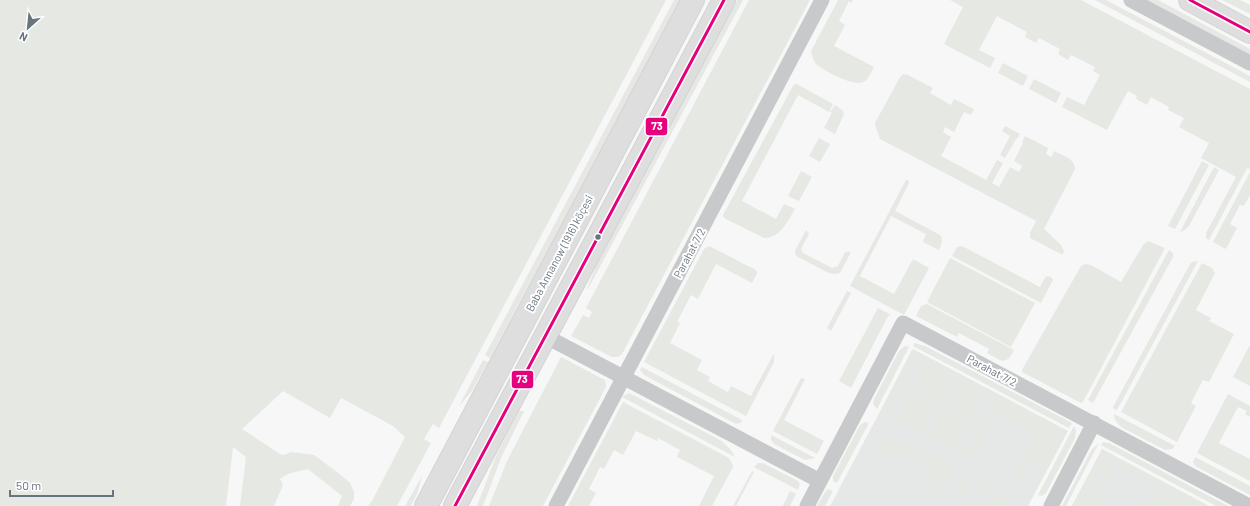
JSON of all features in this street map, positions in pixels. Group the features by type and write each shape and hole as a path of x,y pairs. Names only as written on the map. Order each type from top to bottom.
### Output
{"main road":[{"name":"Baba Annanow (1916) köçesi","path":"426,506 693,0"},
{"path":"455,506 724,0"},
{"path":"1190,0 1250,32"}],"street":[{"name":"Parahat 7/2","path":"556,506 822,0"},
{"path":"1131,0 1250,63"},
{"name":"Parahat 7/2","path":"807,506 903,323 1249,506"},
{"path":"545,336 820,481"},
{"path":"1051,506 1094,423"}],"shaded area":[{"path":"0,0 666,0 439,428 433,424 424,439 431,443 397,506 368,506 405,437 393,426 341,398 330,418 283,391 242,429 280,454 284,455 291,452 314,455 350,483 354,492 354,499 350,506 338,506 342,496 308,469 290,474 280,479 283,485 274,506 240,506 246,457 233,447 226,506 0,506"},
{"path":"674,0 680,0 490,358 485,355"},
{"path":"737,0 743,0 587,289 597,263"},
{"path":"749,0 810,0 622,354 618,357 612,357 571,336 583,315 589,318 592,312 586,308"},
{"path":"838,0 853,0 851,3 849,1 839,21 845,25 834,46 874,67 868,78 863,82 859,83 846,80 824,70 815,63 811,51"},
{"path":"950,0 1081,0 1250,89 1250,169 1247,168 1209,240 1206,238 1206,233 1236,177 1201,158 1209,143 1179,127 1184,118 1168,110 1169,107 1151,97 1147,105 1136,99 1137,96 1128,91 1107,130 1062,107 1067,97 1084,105 1100,75 1093,71 1095,67 1071,55 1068,60 1058,54 1060,49 1039,38 1036,43 1025,37 1027,32 997,16 979,50 995,58 990,68 944,44 963,7"},
{"path":"1095,0 1106,0 1250,76 1250,82"},
{"path":"1145,0 1158,0 1250,49 1250,56"},
{"path":"1222,0 1240,0 1250,5 1250,14"},
{"path":"1003,63 1028,76 1023,86 998,73"},
{"path":"903,74 908,75 933,88 930,93 951,105 954,99 974,109 971,115 964,112 954,132 945,127 943,132 951,137 941,156 986,180 997,160 1003,163 992,183 999,187 1010,167 1019,172 1022,166 1014,161 1025,136 1048,148 1046,154 1051,157 1054,151 1071,160 1075,166 1075,169 1044,229 1061,245 1064,251 1063,254 1030,238 1030,233 1036,221 880,139 875,123"},
{"path":"1034,79 1061,93 1056,103 1029,89"},
{"path":"794,84 797,84 833,104 829,112 798,95 742,201 776,219 784,204 795,209 779,232 769,238 764,238 724,218 723,215"},
{"path":"835,105 842,110 844,114 835,134 824,128 832,113 830,112"},
{"path":"1005,126 1020,134 1005,158 1000,155 1010,136 1002,131"},
{"path":"819,138 830,144 820,162 809,156"},
{"path":"1202,161 1209,165 1175,229 1168,226"},
{"path":"1214,167 1219,170 1189,226 1180,232"},
{"path":"801,171 812,177 799,201 788,196"},
{"path":"1250,172 1250,195 1244,206 1240,205 1230,224 1237,228 1226,249 1213,242"},
{"path":"906,180 908,180 909,183 895,211 940,235 942,240 939,250 923,242 926,234 891,216 860,276 894,294 913,259 929,268 904,315 850,286"},
{"path":"806,230 809,234 801,249 803,253 832,268 838,266 845,252 851,252 840,273 829,273 796,256 795,251"},
{"path":"1148,241 1165,248 1083,402 1081,403 1022,372 1081,266 1086,264 1091,265 1121,282 1143,245"},
{"path":"709,246 756,270 757,273 752,283 716,264 698,299 691,295 677,322 680,323 670,343 702,360 697,370 710,377 708,381 728,392 731,386 751,396 773,355 774,362 746,416 644,362 704,249"},
{"path":"962,246 1040,287 1046,276 1051,277 1053,280 1041,303 952,256 957,247"},
{"path":"1169,250 1173,253 1173,257 1093,403 1088,400"},
{"path":"950,258 1035,303 1011,347 927,302"},
{"path":"1198,261 1117,410 1114,409 1113,407 1190,264"},
{"path":"1202,263 1212,268 1215,273 1196,310 1211,318 1209,321 1234,334 1209,382 1203,380 1191,403 1196,406 1177,442 1121,412"},
{"path":"847,291 851,293 831,331 827,328"},
{"path":"927,304 1014,350 1012,354 1008,359 1002,361 987,353 989,349 959,333 957,337 916,316 921,306"},
{"path":"878,308 891,315 888,316 851,388 839,381"},
{"path":"914,343 925,346 1072,423 1069,428 913,346"},
{"path":"1250,345 1250,386 1233,377"},
{"path":"905,346 909,347 877,409 873,404 874,399 899,351"},
{"path":"913,349 1068,431 1028,506 830,506"},
{"path":"912,350 1067,431 1046,470 1030,462 1022,477 1016,478 1010,476 1033,433 996,413 972,458 927,435 929,431 969,452 981,428 971,423 973,420 983,425 995,401 913,358 901,381 911,387 909,390 899,385 886,409 925,429 923,433 881,410"},
{"path":"561,357 605,380 606,387 543,506 489,506 507,461"},
{"path":"483,360 488,362 472,391 459,406"},
{"path":"925,366 951,379 940,401 914,387"},
{"path":"642,367 742,421 737,424 734,423 644,375 640,370"},
{"path":"801,378 805,379 784,420 824,441 817,454 773,431"},
{"path":"955,381 981,395 970,416 944,403"},
{"path":"629,393 722,441 731,450 735,457 622,397"},
{"path":"911,393 937,407 925,428 900,414"},
{"path":"1228,394 1250,406 1250,417 1245,414 1247,411 1238,407 1219,443 1250,459 1250,481 1197,453"},
{"path":"623,402 729,458 733,467 712,506 699,506 714,476 677,457 680,450 658,438 657,441 636,431 623,455 614,450 604,469 600,467 589,489 596,493 589,506 568,506"},
{"path":"941,409 967,422 955,444 930,430"},
{"path":"519,411 524,411 501,458 483,506 477,506 496,456"},
{"path":"1114,414 1175,446 1172,449 1165,450 1121,427 1115,420"},
{"path":"865,422 869,423 837,483 833,481 833,476 860,425"},
{"path":"1074,426 1076,430 1075,438 1046,493 1042,496 1038,495"},
{"path":"771,435 815,458 805,460 774,444 771,440"},
{"path":"892,440 899,441 913,448 907,458 892,450 887,459 879,455 885,444"},
{"path":"1103,442 1109,443 1228,506 1216,506 1101,445"},
{"path":"1099,443 1066,506 1062,506 1092,449"},
{"path":"1102,449 1209,506 1072,506"},
{"path":"1102,450 1209,506 1197,506 1099,455"},
{"path":"922,452 952,468 931,506 928,506 939,486 927,480 932,471 916,463"},
{"path":"1098,457 1115,466 1109,479 1106,477 1103,470 1097,470 1094,476 1096,480 1083,506 1072,506"},
{"path":"1195,457 1250,486 1250,495 1195,466 1193,462"},
{"path":"758,463 763,463 798,481 800,484 798,490 754,467"},
{"path":"752,471 754,472 736,506 733,506"},
{"path":"964,474 972,478 960,501 955,498 950,506 946,506"},
{"path":"422,476 417,494 411,506 405,506"},
{"path":"1105,479 1108,481 1094,506 1085,506 1098,481 1103,481"},
{"path":"978,481 1002,494 1007,501 1007,506 991,506 995,498 978,489 975,494 973,492"},
{"path":"1157,488 1188,504 1187,506 1147,506"},
{"path":"828,489 833,491 825,506 817,506 825,492"},
{"path":"790,491 796,494 790,506 783,506"},
{"path":"972,494 974,495 972,500 983,506 970,506 966,504"}],"transit line":[{"name":"73","path":"455,506 724,0"},
{"name":"73","path":"1190,0 1250,32"}]}
